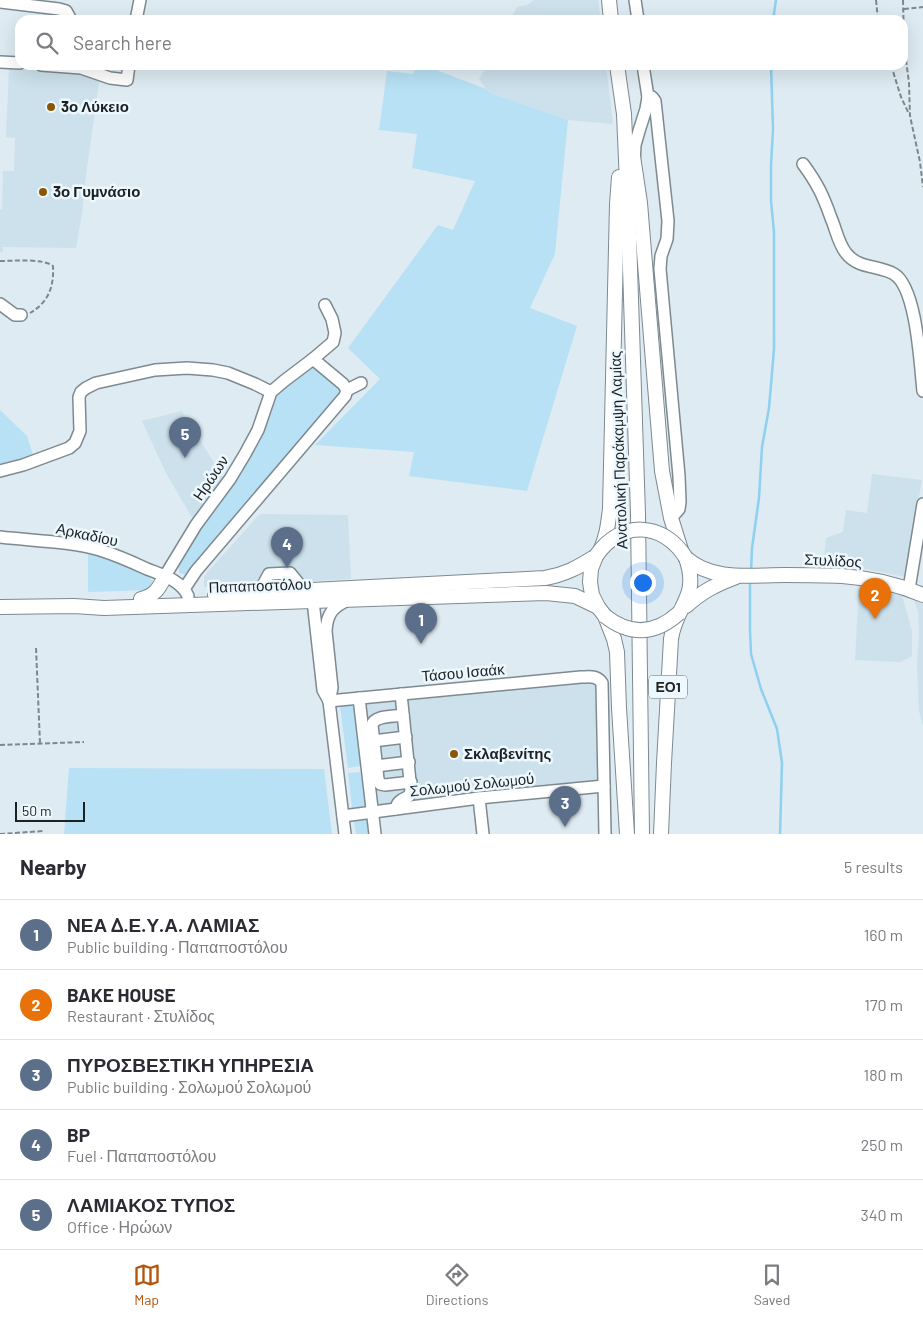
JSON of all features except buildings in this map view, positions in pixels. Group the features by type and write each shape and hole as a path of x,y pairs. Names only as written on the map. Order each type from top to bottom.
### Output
{"main road":[{"path":"609,0 610,15"},
{"name":"Ανατολική Παράκαμψη Λαμίας","path":"618,70 624,114 638,514 642,834"},
{"path":"624,114 640,203 662,471 671,518 684,554"},
{"path":"624,114 617,204 610,509 607,534 591,569 590,582 592,595 614,640 617,652 627,834"},
{"path":"598,553 608,541 616,536 626,532 641,530 656,532 666,536 684,554"},
{"name":"Παπαποστόλου","path":"74,606 104,601 186,597 315,596 391,586 545,578 558,576 573,570 598,553"},
{"name":"Στυλίδος","path":"684,554 698,567 722,575 842,576 876,580 923,595"},
{"name":"ΕΟ1","path":"662,834 671,639 673,628 688,600 691,579 690,568 684,554"},
{"path":"141,599 154,594 165,576"},
{"name":"Στυλίδος","path":"681,610 706,590 739,576"},
{"name":"Παπαποστόλου","path":"315,596 349,600 546,593 575,596 601,612"},
{"name":"Παπαποστόλου","path":"0,607 74,606 104,608 186,597"},
{"path":"601,612 614,623 625,628 648,630 660,627 670,621 681,610"}],"street":[{"path":"137,15 140,0"},
{"path":"635,0 637,15"},
{"path":"0,2 58,9 66,11 68,15"},
{"path":"0,62 15,63"},
{"path":"90,70 110,78 127,80 128,70"},
{"path":"634,164 635,145 648,97 645,70"},
{"path":"648,97 656,100 668,220 667,239 661,256 660,269 680,502 679,509 671,518"},
{"path":"803,164 818,184 840,243 846,253 862,265 894,274 900,279 911,305 918,340 923,391"},
{"path":"644,246 661,256"},
{"path":"0,304 14,315 21,316"},
{"path":"0,471 22,466 70,448 76,443 80,431 79,397 81,392 96,383 155,370 187,368 228,373 271,392 334,342 335,333 332,319 325,305"},
{"path":"313,360 343,384 347,390"},
{"path":"186,597 196,571 326,420 345,396 347,390 361,383"},
{"name":"Ηρώων","path":"165,576 192,531 230,479 245,454 258,430 271,392"},
{"path":"909,590 923,504"},
{"name":"Αρκαδίου","path":"0,537 69,544 100,550 176,582 186,597"},
{"path":"263,585 268,574 290,573 299,584"},
{"path":"315,596 323,690 329,701"},
{"path":"345,834 329,701 332,688 326,623 336,606 349,600"},
{"name":"Τάσου Ισαάκ","path":"329,701 581,677 599,678 602,683 604,786"},
{"path":"396,809 397,804 409,796 411,791 401,694"},
{"path":"359,698 375,834"},
{"path":"403,715 377,718 373,721 373,741 380,784 411,782"},
{"path":"373,741 406,737"},
{"path":"376,766 408,762"},
{"path":"604,786 605,834"},
{"name":"Σολωμού Σολωμού","path":"343,816 478,798 604,786"},
{"path":"478,798 483,834"}],"path":[{"path":"876,0 878,15"},
{"path":"903,0 904,15"},
{"path":"904,9 923,7"},
{"path":"893,70 901,97 910,116"},
{"path":"907,70 910,116 923,187"},
{"path":"0,261 44,262 53,266 53,279 47,298 39,308 21,316"},
{"path":"36,648 40,743"},
{"path":"0,745 84,742"},
{"path":"0,834 43,832"}],"shaded area":[{"path":"534,0 598,0 600,15 513,15 517,7 527,5"},
{"path":"9,68 100,76 76,248 3,247 3,252 0,252 0,210 2,209 3,171 14,171 15,138 6,137"},
{"path":"414,70 436,70 486,89 490,93 568,120 555,254 530,308 577,326 527,491 409,476 414,452 315,445 380,379 348,348 438,225 453,230 475,181 412,168 417,134 379,130 387,71 413,74"},
{"path":"484,70 607,70 613,124 568,120 489,93 479,79"},
{"path":"313,364 333,380 341,393 188,575 179,573 179,564 207,519 251,456 278,394 292,380"},
{"path":"0,410 27,436 33,455 0,464"},
{"path":"182,411 224,479 194,521 166,473 142,421"},
{"path":"872,474 922,480 905,577 861,568 823,566 826,538 843,532 846,510 867,513"},
{"path":"259,515 348,515 351,579 204,587 204,576"},
{"path":"88,552 96,553 144,573 154,582 153,588 149,590 88,592"},
{"path":"859,586 902,596 912,631 912,656 900,662 855,660"},
{"path":"914,600 923,604 923,726 919,711 917,665 918,611"},
{"path":"595,682 599,782 374,805 362,702"},
{"path":"354,705 361,766 348,768 340,706"},
{"path":"69,768 324,769 332,834 64,834"},
{"path":"362,772 366,806 352,808 348,773"},
{"path":"368,819 369,834 356,834 354,821"}],"waterway":[{"path":"774,15 776,0"},
{"path":"751,572 762,447 769,408 774,349 771,70"},
{"path":"750,580 751,654 761,689 777,729 782,763 780,834"}],"place":[{"name":"3ο Λύκειο","path":"51,107"},
{"name":"3ο Γυμνάσιο","path":"43,192"},
{"name":"ΛΑΜΙΑΚΟΣ ΤΥΠΟΣ","path":"185,458"},
{"name":"BP","path":"287,568"},
{"name":"BAKE HOUSE","path":"875,619"},
{"name":"ΝΕΑ Δ.Ε.Υ.Α. ΛΑΜΙΑΣ","path":"421,644"},
{"name":"Σκλαβενίτης","path":"454,754"},
{"name":"ΠΥΡΟΣΒΕΣΤΙΚΗ ΥΠΗΡΕΣΙΑ","path":"565,827"}]}
